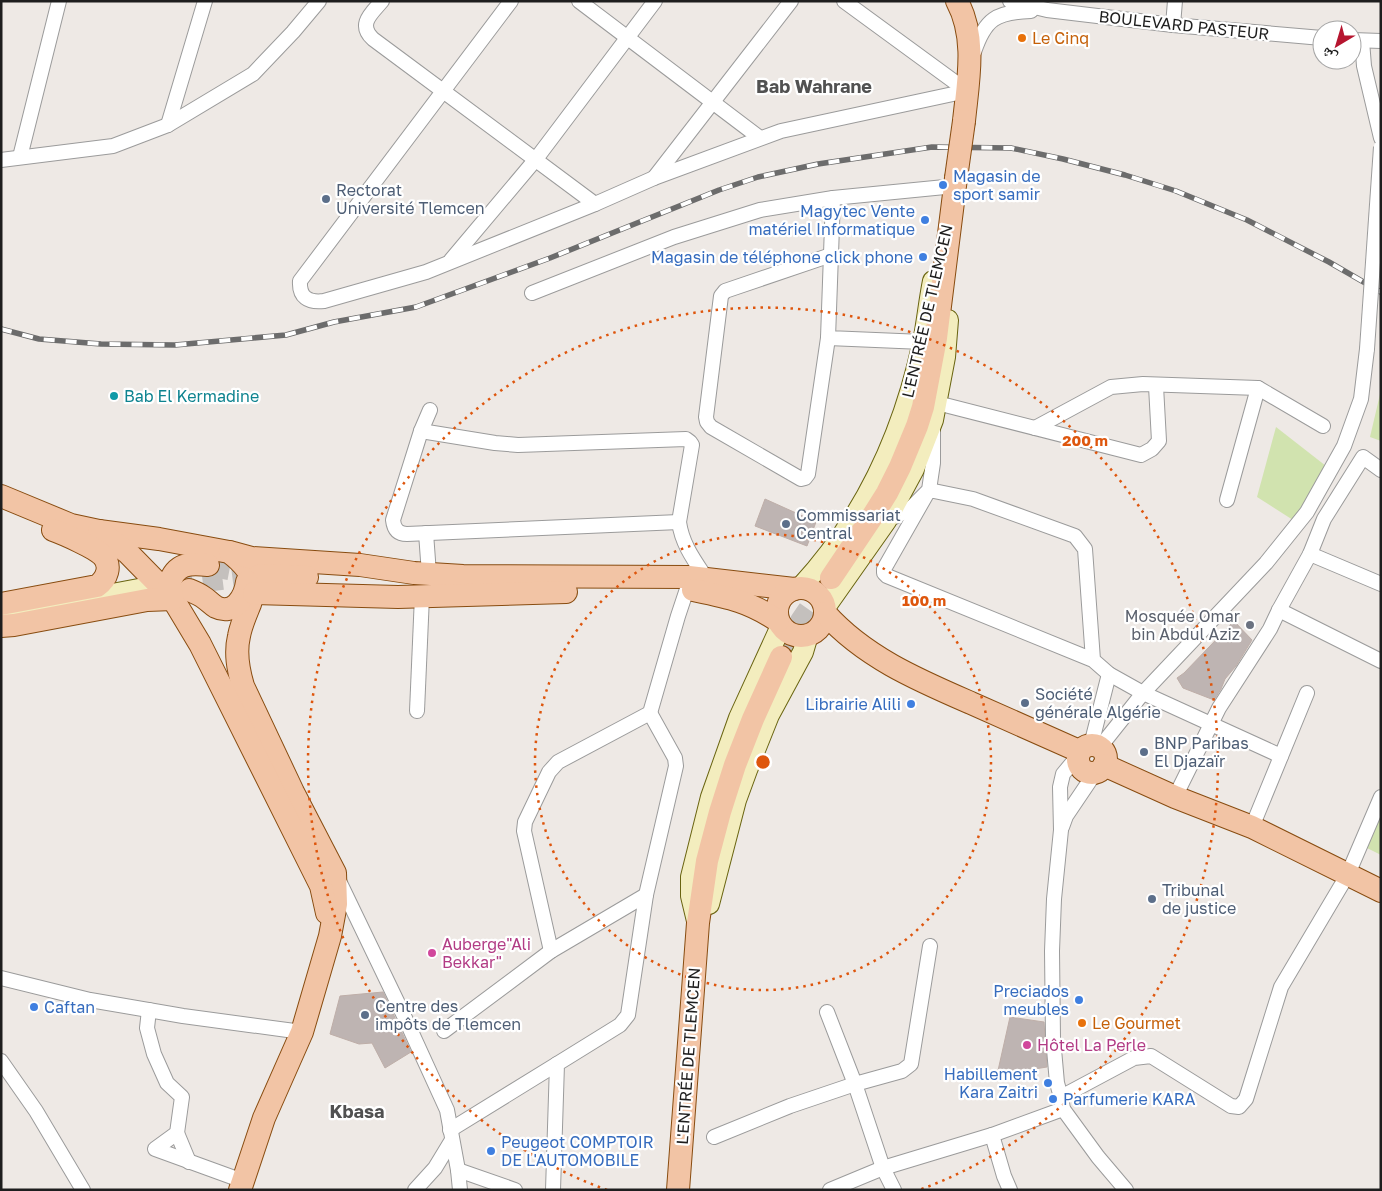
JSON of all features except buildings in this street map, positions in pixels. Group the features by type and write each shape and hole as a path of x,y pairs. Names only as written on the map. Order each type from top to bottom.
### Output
{"main road":[{"name":"L'ENTRÉE DE TLEMCEN","path":"797,588 817,570 841,537 862,506 880,472 894,440 923,342 934,276 951,214 970,62 966,23 956,1"},
{"name":"L'ENTRÉE DE TLEMCEN","path":"825,611 886,521 914,469 935,412 945,357 955,260 951,214"},
{"path":"831,578 882,501 900,467 917,426 923,407 936,338 951,214"},
{"path":"1,496 71,525 98,531 159,539 252,558 360,565 422,584 688,582 807,589 819,596 825,611 840,630 886,662 919,680 1091,756 1175,797 1252,827 1381,891"},
{"path":"1,509 65,534 102,554 108,565 106,578 97,586 1,604"},
{"path":"98,531 181,595"},
{"path":"229,552 240,561 254,580 398,597 422,584"},
{"path":"208,565 187,564 175,571 169,584 181,595 200,644 321,886 326,905 330,936"},
{"path":"1,626 181,595 204,597 215,606 227,609 238,604 247,586 254,580"},
{"path":"241,1185 264,1118 302,1032 330,936 336,904 334,873 243,686 238,670 239,636 254,580"},
{"path":"688,582 746,603 768,614 790,634 802,636 810,634 819,628 825,611"},
{"path":"1,615 144,588"},
{"path":"780,624 777,613 781,598 787,592 797,588"},
{"name":"L'ENTRÉE DE TLEMCEN","path":"698,923 691,896 691,877 711,797 739,718 780,624"},
{"name":"L'ENTRÉE DE TLEMCEN","path":"698,923 709,903 736,800 747,770 769,715 804,652 810,634"},
{"path":"810,634 891,672 919,680"},
{"name":"L'ENTRÉE DE TLEMCEN","path":"678,1190 698,923 706,868 720,812 735,765 781,657"}],"street":[{"path":"20,157 59,1"},
{"path":"168,126 205,1"},
{"path":"1,160 113,146 168,126 253,74 293,32 319,1"},
{"path":"382,1 367,20 366,25 369,35 595,204"},
{"path":"512,1 300,281 300,288 308,300 315,302 324,301 426,272 595,204 654,178 760,138 798,126 967,92"},
{"path":"579,1 760,138"},
{"path":"449,263 536,160 654,1"},
{"path":"654,178 791,1"},
{"path":"844,1 967,92"},
{"path":"1010,1 1047,10"},
{"path":"1172,25 1175,1"},
{"path":"970,62 979,38 989,22 997,17 1015,12 1047,10"},
{"name":"BOULEVARD PASTEUR","path":"1047,10 1172,25 1312,37"},
{"path":"1362,41 1381,41"},
{"path":"1362,59 1381,138"},
{"path":"1126,1190 1098,1157 1062,1103 1057,1083 1053,1038 1052,951 1054,899 1061,830 1060,787 1063,774 1091,756 1143,693 1266,563 1307,512 1344,446 1361,398 1367,349 1381,147"},
{"path":"532,293 674,236 760,210 833,198 956,182"},
{"path":"831,255 725,291 721,296 706,417 707,422 711,427 801,479 805,478 808,474 828,338 831,255 833,198"},
{"path":"828,338 923,342"},
{"path":"1035,428 1111,387 1143,384 1156,386 1258,388 1322,426"},
{"path":"1156,386 1159,441 1152,449 1141,454 1035,428 935,412 933,463 929,490 884,569 884,573 887,576 1093,660 1109,674 1143,693 1281,756"},
{"path":"1227,500 1258,388"},
{"path":"430,410 421,431 393,520 395,529 403,534 679,522"},
{"path":"415,1190 436,1168 451,1135 557,1064 620,1025 628,1015 646,895 676,766 675,758 650,713 688,582 688,550 680,532 679,522 692,445 686,439 518,445 421,431"},
{"path":"1175,797 1212,724 1218,708 1270,630 1310,554 1324,519 1363,457 1381,470"},
{"path":"886,521 909,510 929,490"},
{"path":"929,490 973,499 1075,536 1084,548 1093,660"},
{"path":"418,711 422,584 426,533"},
{"path":"1310,554 1381,584"},
{"path":"1279,610 1381,661"},
{"path":"1061,830 1091,756 1109,674"},
{"path":"1252,827 1307,693"},
{"path":"551,951 524,831 525,822 549,772 558,762 650,713"},
{"path":"830,1190 883,1168 992,1135 1062,1103 1134,1058 1151,1056 1231,1106 1239,1107 1246,1098 1281,987 1348,874 1381,797"},
{"path":"334,873 409,1026 447,1110 460,1190"},
{"path":"444,1031 551,951 646,895"},
{"path":"714,1137 790,1106 902,1071 911,1064 930,946"},
{"path":"1,978 90,1000 184,1016 302,1032"},
{"path":"149,1010 147,1028 154,1054 167,1083 182,1097 176,1133 190,1162"},
{"path":"827,1012 856,1084 883,1168 894,1190"},
{"path":"1,1061 36,1111 83,1190"},
{"path":"553,1190 557,1064"},
{"path":"176,1133 155,1149 190,1162 241,1185"},
{"path":"992,1135 1010,1190"},
{"path":"458,1170 514,1190"}],"green space":[{"path":"1381,390 1381,441 1370,437"},
{"path":"1276,427 1326,466 1310,498 1293,520 1257,497"},
{"path":"1381,816 1381,855 1367,848"}],"tunnel":[{"path":"208,565 260,575"},
{"path":"173,586 260,575"},
{"path":"781,657 801,621 831,578"}],"railway":[{"path":"1,329 39,339 101,344 175,345 286,335 334,322 416,307 550,258 719,190 758,177 818,164 932,147 1011,148 1125,175 1176,191 1247,220 1329,262 1381,292"}],"place":[{"name":"Le Cinq","path":"1022,38"},
{"name":"Magasin de sport samir","path":"943,185"},
{"name":"Rectorat Université Tlemcen","path":"326,199"},
{"name":"Magytec Vente matériel Informatique","path":"925,220"},
{"name":"Magasin de téléphone click phone","path":"923,257"},
{"name":"Bab El Kermadine","path":"114,396"},
{"name":"Commissariat Central","path":"786,524"},
{"name":"Mosquée Omar bin Abdul Aziz","path":"1250,625"},
{"name":"Société générale Algérie","path":"1025,703"},
{"name":"Librairie Alili","path":"911,704"},
{"name":"BNP Paribas El Djazaïr","path":"1144,752"},
{"name":"Tribunal de justice","path":"1152,899"},
{"name":"Auberge\"Ali Bekkar\"","path":"432,953"},
{"name":"Preciados meubles","path":"1079,1000"},
{"name":"Caftan","path":"34,1007"},
{"name":"Centre des impôts de Tlemcen","path":"365,1015"},
{"name":"Le Gourmet","path":"1082,1023"},
{"name":"Hôtel La Perle","path":"1027,1045"},
{"name":"Habillement Kara Zaitri","path":"1048,1083"},
{"name":"Parfumerie KARA","path":"1053,1099"},
{"name":"Peugeot COMPTOIR DE L'AUTOMOBILE","path":"491,1151"}],"district":[{"name":"Bab Wahrane","path":"814,86"},
{"name":"Kbasa","path":"357,1111"}]}
